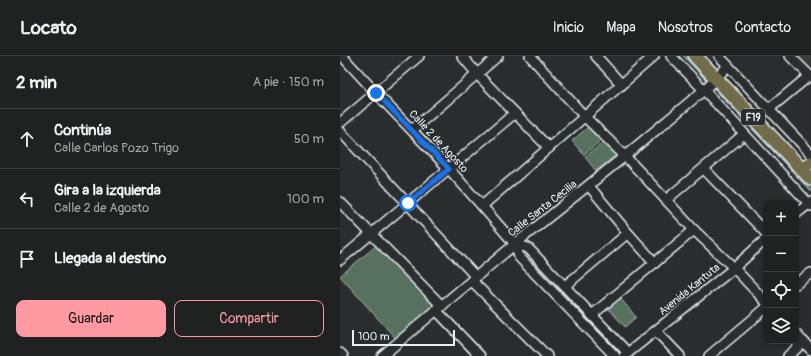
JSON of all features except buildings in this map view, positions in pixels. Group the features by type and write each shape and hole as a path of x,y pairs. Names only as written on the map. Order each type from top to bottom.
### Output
{"highway":[{"name":"F19","path":"695,56 808,170"}],"street":[{"name":"Calle 2 de Agosto","path":"342,56 482,206 515,244 519,257 615,356"},
{"path":"340,123 419,56"},
{"path":"462,56 477,74 549,148"},
{"path":"412,130 498,56"},
{"path":"530,56 585,117 625,156 694,230 734,268 763,299"},
{"path":"596,56 622,84"},
{"path":"482,206 654,56"},
{"path":"671,56 810,204 799,212"},
{"path":"719,56 811,154"},
{"path":"769,109 810,77 790,56"},
{"name":"Calle Santa Cecilia","path":"382,356 515,244 625,156 704,90 728,66"},
{"path":"340,260 515,114"},
{"path":"340,131 408,203 474,279 547,356"},
{"path":"666,200 744,134"},
{"path":"704,169 763,230"},
{"path":"588,186 655,263"},
{"path":"340,202 439,308 474,354"},
{"path":"592,315 694,230"},
{"path":"565,286 628,233"},
{"name":"Avenida Kantuta","path":"626,354 734,268 763,242"},
{"name":"Calle 2 de Agosto","path":"515,244 528,248 592,315 626,354"},
{"path":"799,282 810,275"},
{"path":"709,356 763,311"},
{"path":"656,330 680,356"},
{"path":"799,337 811,350"},
{"path":"788,356 804,342"},
{"path":"340,353 343,356"}],"shaded area":[{"path":"798,56 811,56 811,70"}],"green space":[{"path":"588,127 600,141 584,155 572,141"},
{"path":"605,141 616,155 596,171 585,157"},
{"path":"378,244 435,306 397,340 340,276"},
{"path":"620,298 636,317 625,327 608,308"}],"waterway":[{"path":"684,56 706,80"},
{"path":"714,88 811,191"}],"route":[{"path":"376,93 449,169 408,203"}]}
